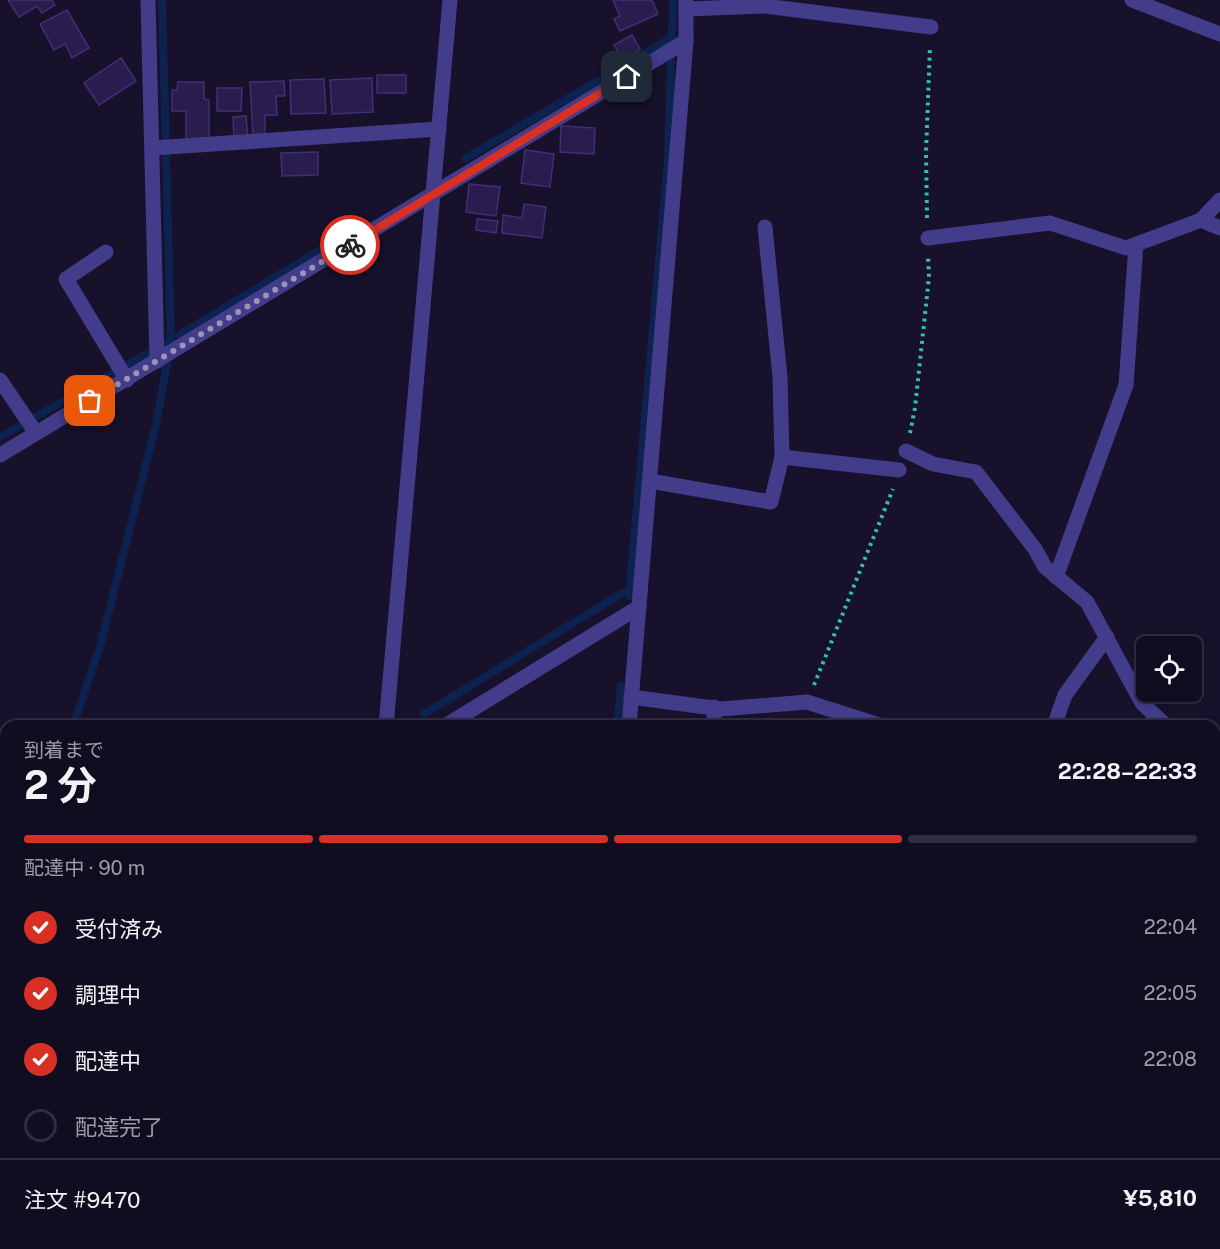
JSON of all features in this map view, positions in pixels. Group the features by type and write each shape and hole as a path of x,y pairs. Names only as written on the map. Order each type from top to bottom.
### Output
{"street":[{"path":"148,0 154,148 157,354"},
{"path":"387,720 450,0"},
{"path":"1132,0 1220,34"},
{"path":"629,720 650,482 676,47 686,4 765,3 931,27"},
{"path":"0,455 30,426 157,354 177,350 676,47"},
{"path":"154,148 439,129"},
{"path":"928,238 1050,223 1126,248 1201,220 1220,200"},
{"path":"1201,220 1220,228"},
{"path":"650,482 771,502 782,457 780,377 765,227"},
{"path":"1056,577 1126,385 1136,244"},
{"path":"106,252 66,279 123,373"},
{"path":"0,380 30,426"},
{"path":"906,451 933,464 976,472 1035,549 1045,567 1087,602 1142,703 1160,720"},
{"path":"782,457 900,470"},
{"path":"455,720 639,608"},
{"path":"1056,720 1065,695 1107,637"},
{"path":"631,697 714,707 807,702 863,720"},
{"path":"714,707 714,720"}],"path":[{"path":"906,451 915,408 928,277 926,153 931,27"},
{"path":"807,702 865,564 900,470"}],"building":[{"path":"8,0 52,0 55,5 42,13 37,6 19,17"},
{"path":"613,0 652,0 658,14 620,31 614,19 620,16"},
{"path":"67,10 89,48 72,58 65,44 54,50 40,24"},
{"path":"632,35 640,49 622,59 614,45"},
{"path":"121,58 136,81 99,105 84,83"},
{"path":"377,75 406,75 406,93 377,93"},
{"path":"372,78 373,112 332,114 330,80"},
{"path":"324,79 326,113 291,114 290,80"},
{"path":"284,81 285,96 276,96 277,115 265,115 265,135 253,135 250,82"},
{"path":"178,82 204,82 204,99 209,100 209,139 186,139 186,111 172,111 172,90 177,90"},
{"path":"217,88 242,88 241,111 217,111"},
{"path":"246,116 248,139 234,140 233,117"},
{"path":"561,126 595,128 594,154 560,152"},
{"path":"525,150 554,154 550,187 521,183"},
{"path":"318,152 318,175 282,176 281,153"},
{"path":"469,184 500,187 496,216 466,212"},
{"path":"524,204 546,207 542,238 502,233 503,215 522,218"},
{"path":"477,219 498,221 496,233 476,230"}],"waterway":[{"path":"75,720 100,646 156,425 171,340 162,0"},
{"path":"629,596 668,160 673,0"},
{"path":"466,158 673,37"},
{"path":"0,437 171,340 332,243"},
{"path":"424,714 629,589"},
{"path":"618,720 621,686"}],"way so far":[{"path":"90,401 350,245"}],"route":[{"path":"350,245 627,77"}]}
